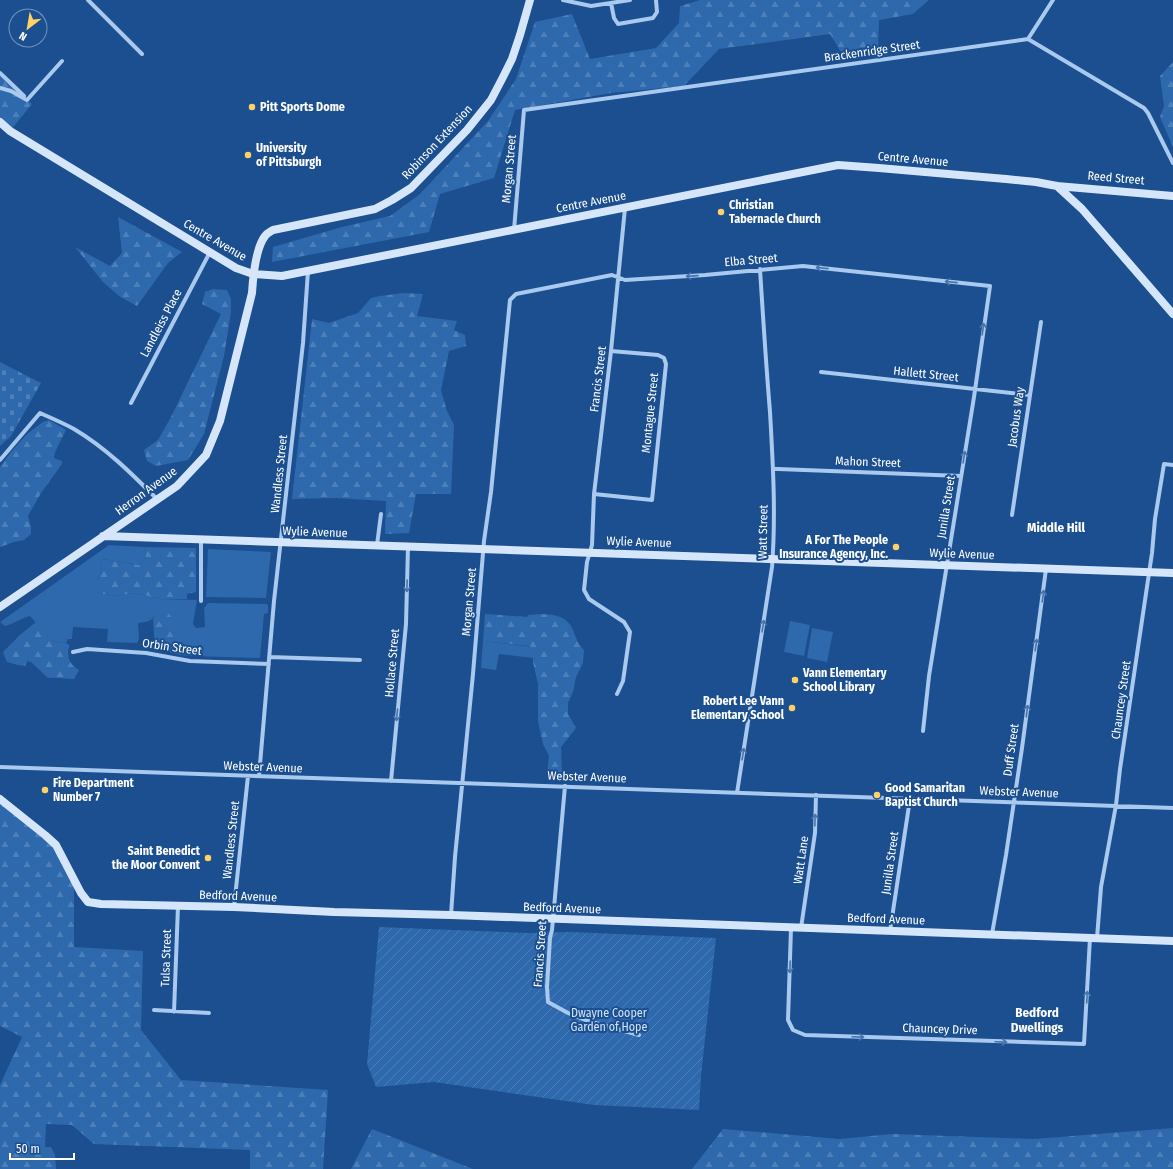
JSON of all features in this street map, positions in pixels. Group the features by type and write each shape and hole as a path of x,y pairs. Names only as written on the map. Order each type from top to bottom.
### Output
{"street":[{"path":"88,0 142,54"},
{"name":"Robinson Extension","path":"253,274 262,240 266,234 273,230 375,209 411,188 467,130 491,100 512,59 530,0"},
{"path":"563,0 592,6 630,0"},
{"path":"611,3 614,18 618,24 653,18 657,12 656,0"},
{"path":"1053,0 1028,39 1144,108 1148,113 1173,163"},
{"name":"Brackenridge Street","path":"524,110 1028,39"},
{"path":"27,100 62,61"},
{"path":"0,73 27,100"},
{"path":"0,88 10,91 27,100"},
{"name":"Morgan Street","path":"514,230 524,110"},
{"name":"Centre Avenue","path":"0,122 10,131 236,268 253,274 282,276 838,165 1000,178 1057,186"},
{"path":"1057,186 1082,209 1173,314"},
{"name":"Reed Street","path":"1057,186 1173,196"},
{"name":"Francis Street","path":"617,694 623,681 630,632 624,622 589,599 584,590 587,562 592,545 594,494 619,278 625,208"},
{"name":"Landleiss Place","path":"131,403 210,252"},
{"name":"Elba Street","path":"516,294 612,275 625,280 632,280 803,266 990,286"},
{"name":"Watt Street","path":"737,793 773,559 773,469 760,269"},
{"name":"Wandless Street","path":"259,776 274,601 282,542 303,343 308,270"},
{"name":"Herron Avenue","path":"0,607 177,486 206,455 220,421 252,293 253,274"},
{"name":"Junilla Street","path":"923,731 929,676 990,286"},
{"name":"Morgan Street","path":"451,915 455,857 484,549 510,300 516,294"},
{"name":"Jacobus Way","path":"1012,515 1041,322"},
{"name":"Montague Street","path":"594,494 652,500 666,364 664,358 658,355 611,351"},
{"name":"Hallett Street","path":"821,372 1029,395"},
{"path":"0,460 40,413 73,429 95,442 119,461 157,499"},
{"name":"Chauncey Street","path":"1094,938 1101,887 1116,805 1164,464 1173,465"},
{"name":"Mahon Street","path":"773,469 961,476"},
{"path":"376,546 381,514"},
{"name":"Wylie Avenue","path":"103,536 1173,573"},
{"path":"201,540 201,601"},
{"name":"Hollace Street","path":"391,781 406,624 408,547"},
{"name":"Duff Street","path":"992,934 1014,802 1046,569"},
{"name":"Orbin Street","path":"73,652 87,649 139,652 190,661 269,664"},
{"path":"269,657 360,660"},
{"name":"Webster Avenue","path":"0,767 1173,808"},
{"name":"Wandless Street","path":"234,907 248,776"},
{"name":"Francis Street","path":"565,786 552,919 547,987 548,1002 581,1018 639,1035"},
{"name":"Watt Lane","path":"801,928 815,833 816,795"},
{"name":"Junilla Street","path":"890,931 910,798"},
{"name":"Bedford Avenue","path":"0,799 56,845 81,893 88,902 101,904 234,907 334,912 1173,941"},
{"name":"Tulsa Street","path":"174,1012 178,906"},
{"name":"Chauncey Drive","path":"791,928 788,1020 793,1030 804,1035 1084,1044 1094,938"},
{"path":"154,1010 209,1013"}],"green space":[{"path":"700,0 929,0 913,14 879,20 878,50 844,57 830,34 719,49 684,86 611,93 515,110 494,178 440,194 429,232 272,262 273,247 342,227 390,216 420,194 488,121 516,79 535,22 572,14 590,59 656,48 679,23 680,6"},
{"path":"1173,62 1173,147 1160,117 1164,106 1160,76"},
{"path":"0,73 32,104 10,131 0,122"},
{"path":"118,217 182,252 168,263 137,306 119,296 103,282 75,247 110,266 122,253"},
{"path":"213,289 227,290 231,299 231,312 224,356 204,434 188,460 156,466 147,461 144,450 158,440 171,417 221,314 202,304 205,292"},
{"path":"404,293 423,294 417,316 457,321 454,330 465,335 466,346 449,351 441,390 447,411 454,425 451,494 416,494 409,533 385,534 386,501 336,498 292,499 312,319 329,323 358,313 371,298"},
{"path":"0,362 41,383 11,436 0,446"},
{"path":"49,420 66,430 55,452 54,458 62,461 62,464 41,493 28,516 31,534 24,540 0,547 0,467 27,434 43,422"},
{"path":"109,545 144,547 146,557 140,565 102,559 101,572 97,580 97,592 111,596 137,593 159,599 197,600 193,624 196,628 205,627 204,608 208,603 267,604 268,613 264,614 260,658 180,655 155,648 159,646 173,646 155,614 150,620 138,623 139,639 137,643 107,642 108,629 73,627 72,639 68,639 66,643 52,641 30,616 5,626 0,622"},
{"path":"144,547 196,548 196,592 187,594 187,599 159,599 137,593 111,596 97,592 97,580 101,572 102,559 140,565 146,557"},
{"path":"208,549 271,552 266,598 206,597"},
{"path":"162,608 174,619 177,634 173,646 159,646 155,648 153,619 155,614"},
{"path":"485,614 527,617 528,615 546,614 559,617 569,623 578,642 584,650 583,663 576,677 573,692 568,703 568,714 576,728 561,747 562,773 547,773 549,756 543,744 538,721 538,684 533,662 533,648 529,646 483,641"},
{"path":"790,621 810,625 804,656 784,652"},
{"path":"36,622 52,641 66,643 69,645 68,653 70,662 79,670 74,679 48,678 31,662 27,661 25,666 7,662 3,652"},
{"path":"812,628 833,632 827,662 807,658"},
{"path":"483,641 533,647 533,658 499,654 496,670 481,668"},
{"path":"0,799 45,835 74,879 74,947 143,951 141,1030 181,1080 328,1090 323,1169 250,1169 250,1150 94,1144 72,1125 46,1124 45,1147 51,1147 55,1155 56,1169 0,1169 0,1085 22,1037 0,1026"},
{"name":"Dwayne Cooper Garden of Hope","path":"379,927 528,933 570,932 716,938 701,1076 699,1110 594,1105 434,1082 376,1087 367,1064"},
{"path":"1173,1128 1173,1169 692,1169 723,1129 839,1139 892,1134 1034,1139"},
{"path":"372,1129 473,1169 351,1169"}],"place":[{"name":"Pitt Sports Dome","path":"252,107"},
{"name":"University of Pittsburgh","path":"248,155"},
{"name":"Christian Tabernacle Church","path":"721,212"},
{"name":"A For The People Insurance Agency, Inc.","path":"896,547"},
{"name":"Vann Elementary School Library","path":"795,680"},
{"name":"Robert Lee Vann Elementary School","path":"792,708"},
{"name":"Fire Department Number 7","path":"45,790"},
{"name":"Good Samaritan Baptist Church","path":"877,795"},
{"name":"Saint Benedict the Moor Convent","path":"208,858"}],"district":[{"name":"Middle Hill","path":"1056,527"},
{"name":"Bedford Dwellings","path":"1037,1020"}]}
